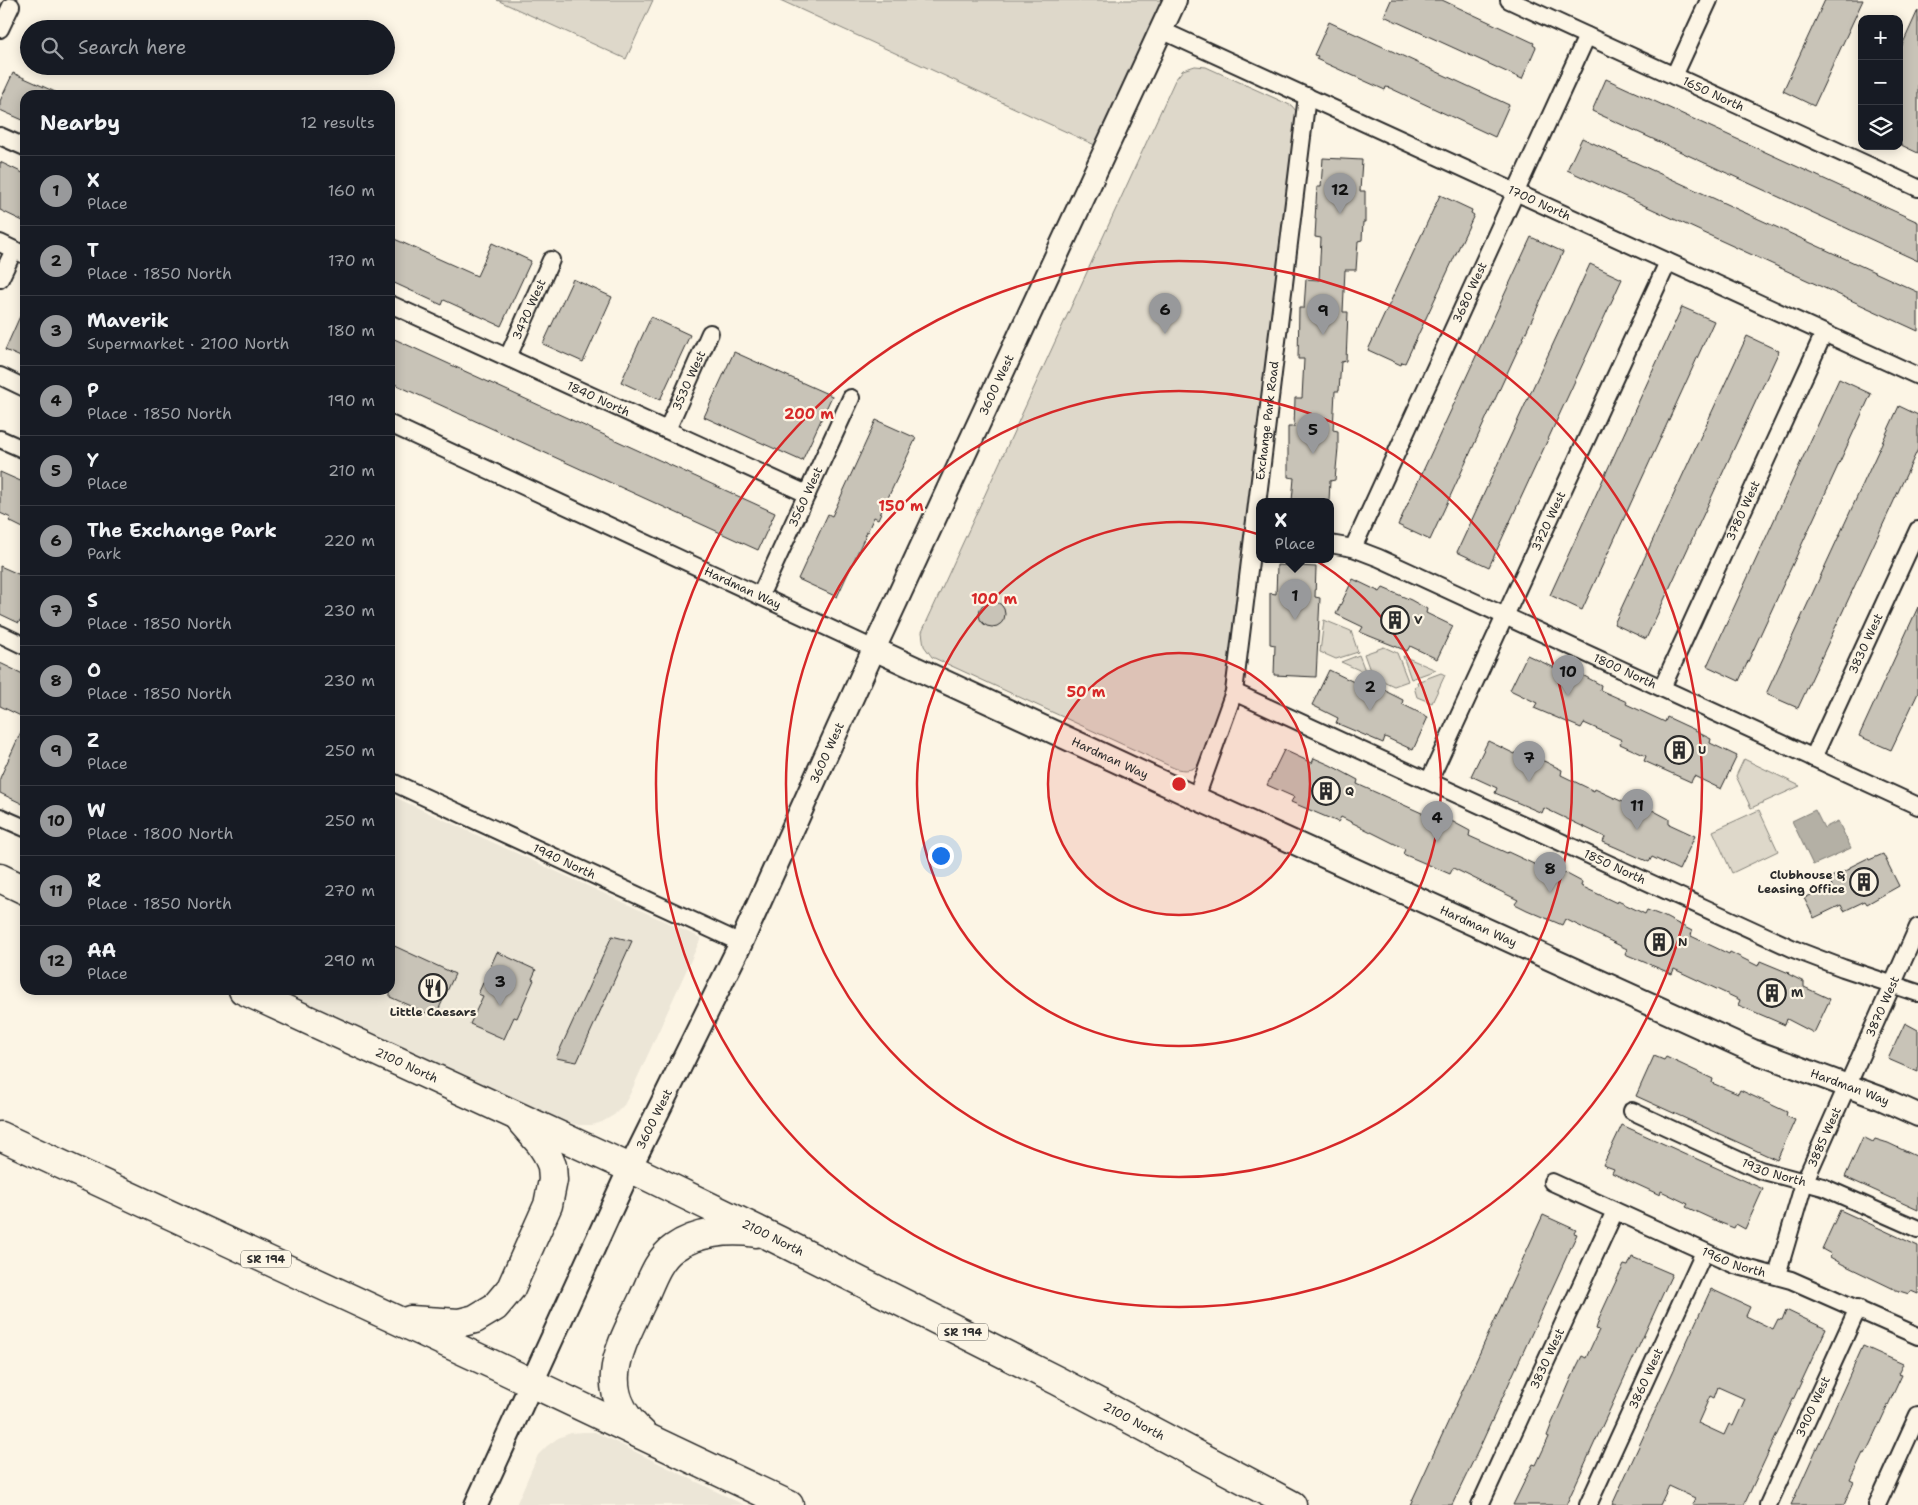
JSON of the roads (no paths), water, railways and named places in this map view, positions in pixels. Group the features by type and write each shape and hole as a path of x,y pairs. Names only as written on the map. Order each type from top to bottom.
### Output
{"highway":[{"path":"0,878 20,888"},
{"name":"2100 North","path":"254,995 630,1168 767,1235 1058,1380 1292,1505"},
{"path":"386,1315 420,1321 459,1323 475,1319 487,1312 503,1299 511,1288 548,1206 553,1180 552,1166 540,1143 522,1122 511,1113"},
{"name":"SR 194","path":"0,1136 789,1505"},
{"path":"646,1437 629,1420 623,1409 615,1387 615,1368 620,1348 660,1264 674,1248 702,1236 733,1231 767,1235"}],"street":[{"name":"3600 West","path":"476,1505 630,1168 741,943 874,649 1175,0"},
{"name":"1650 North","path":"1509,0 1918,188"},
{"path":"1674,76 1709,0"},
{"path":"0,29 11,6"},
{"name":"1700 North","path":"1161,30 1918,376"},
{"name":"3680 West","path":"1353,548 1587,36"},
{"name":"Exchange Park Road","path":"1260,498 1307,96"},
{"path":"0,136 20,146"},
{"path":"0,279 13,249"},
{"name":"3470 West","path":"508,357 551,260"},
{"name":"3720 West","path":"1429,781 1668,262"},
{"name":"1840 North","path":"395,306 807,494"},
{"name":"3530 West","path":"667,430 710,333"},
{"name":"3780 West","path":"1662,688 1824,333"},
{"path":"0,376 20,386"},
{"name":"3560 West","path":"760,596 851,398"},
{"name":"Hardman Way","path":"395,426 1196,798 1753,1051 1918,1115"},
{"path":"0,439 20,448"},
{"name":"Exchange Park Road","path":"1196,798 1234,692 1256,530"},
{"name":"3830 West","path":"1813,758 1918,530"},
{"name":"1800 North","path":"1334,545 1353,548 1379,558 1918,806"},
{"path":"0,634 20,644"},
{"name":"1850 North","path":"1234,692 1796,950 1918,993"},
{"name":"1940 North","path":"395,783 741,943"},
{"path":"0,817 20,826"},
{"name":"3870 West","path":"1846,1086 1918,927"},
{"name":"3885 West","path":"1777,1275 1804,1183 1846,1086"},
{"name":"1930 North","path":"1632,1111 1760,1170 1838,1192 1918,1229"},
{"name":"1960 North","path":"1552,1182 1704,1252 1735,1265 1777,1275 1858,1308 1918,1336"},
{"name":"3830 West","path":"1480,1505 1615,1211"},
{"name":"3860 West","path":"1588,1505 1704,1252"},
{"name":"3900 West","path":"1768,1505 1858,1308"},
{"path":"1877,1505 1918,1415"}],"place":[{"name":"AA","path":"1340,214"},
{"name":"The Exchange Park","path":"1165,334"},
{"name":"Z","path":"1323,335"},
{"name":"Y","path":"1313,454"},
{"name":"X","path":"1295,620"},
{"name":"V","path":"1395,620"},
{"name":"W","path":"1568,696"},
{"name":"T","path":"1370,711"},
{"name":"U","path":"1679,750"},
{"name":"S","path":"1529,782"},
{"name":"Q","path":"1326,791"},
{"name":"R","path":"1637,830"},
{"name":"P","path":"1437,842"},
{"name":"Clubhouse & Leasing Office","path":"1864,882"},
{"name":"O","path":"1550,893"},
{"name":"N","path":"1659,942"},
{"name":"Little Caesars","path":"433,988"},
{"name":"M","path":"1772,993"},
{"name":"Maverik","path":"500,1006"}]}
